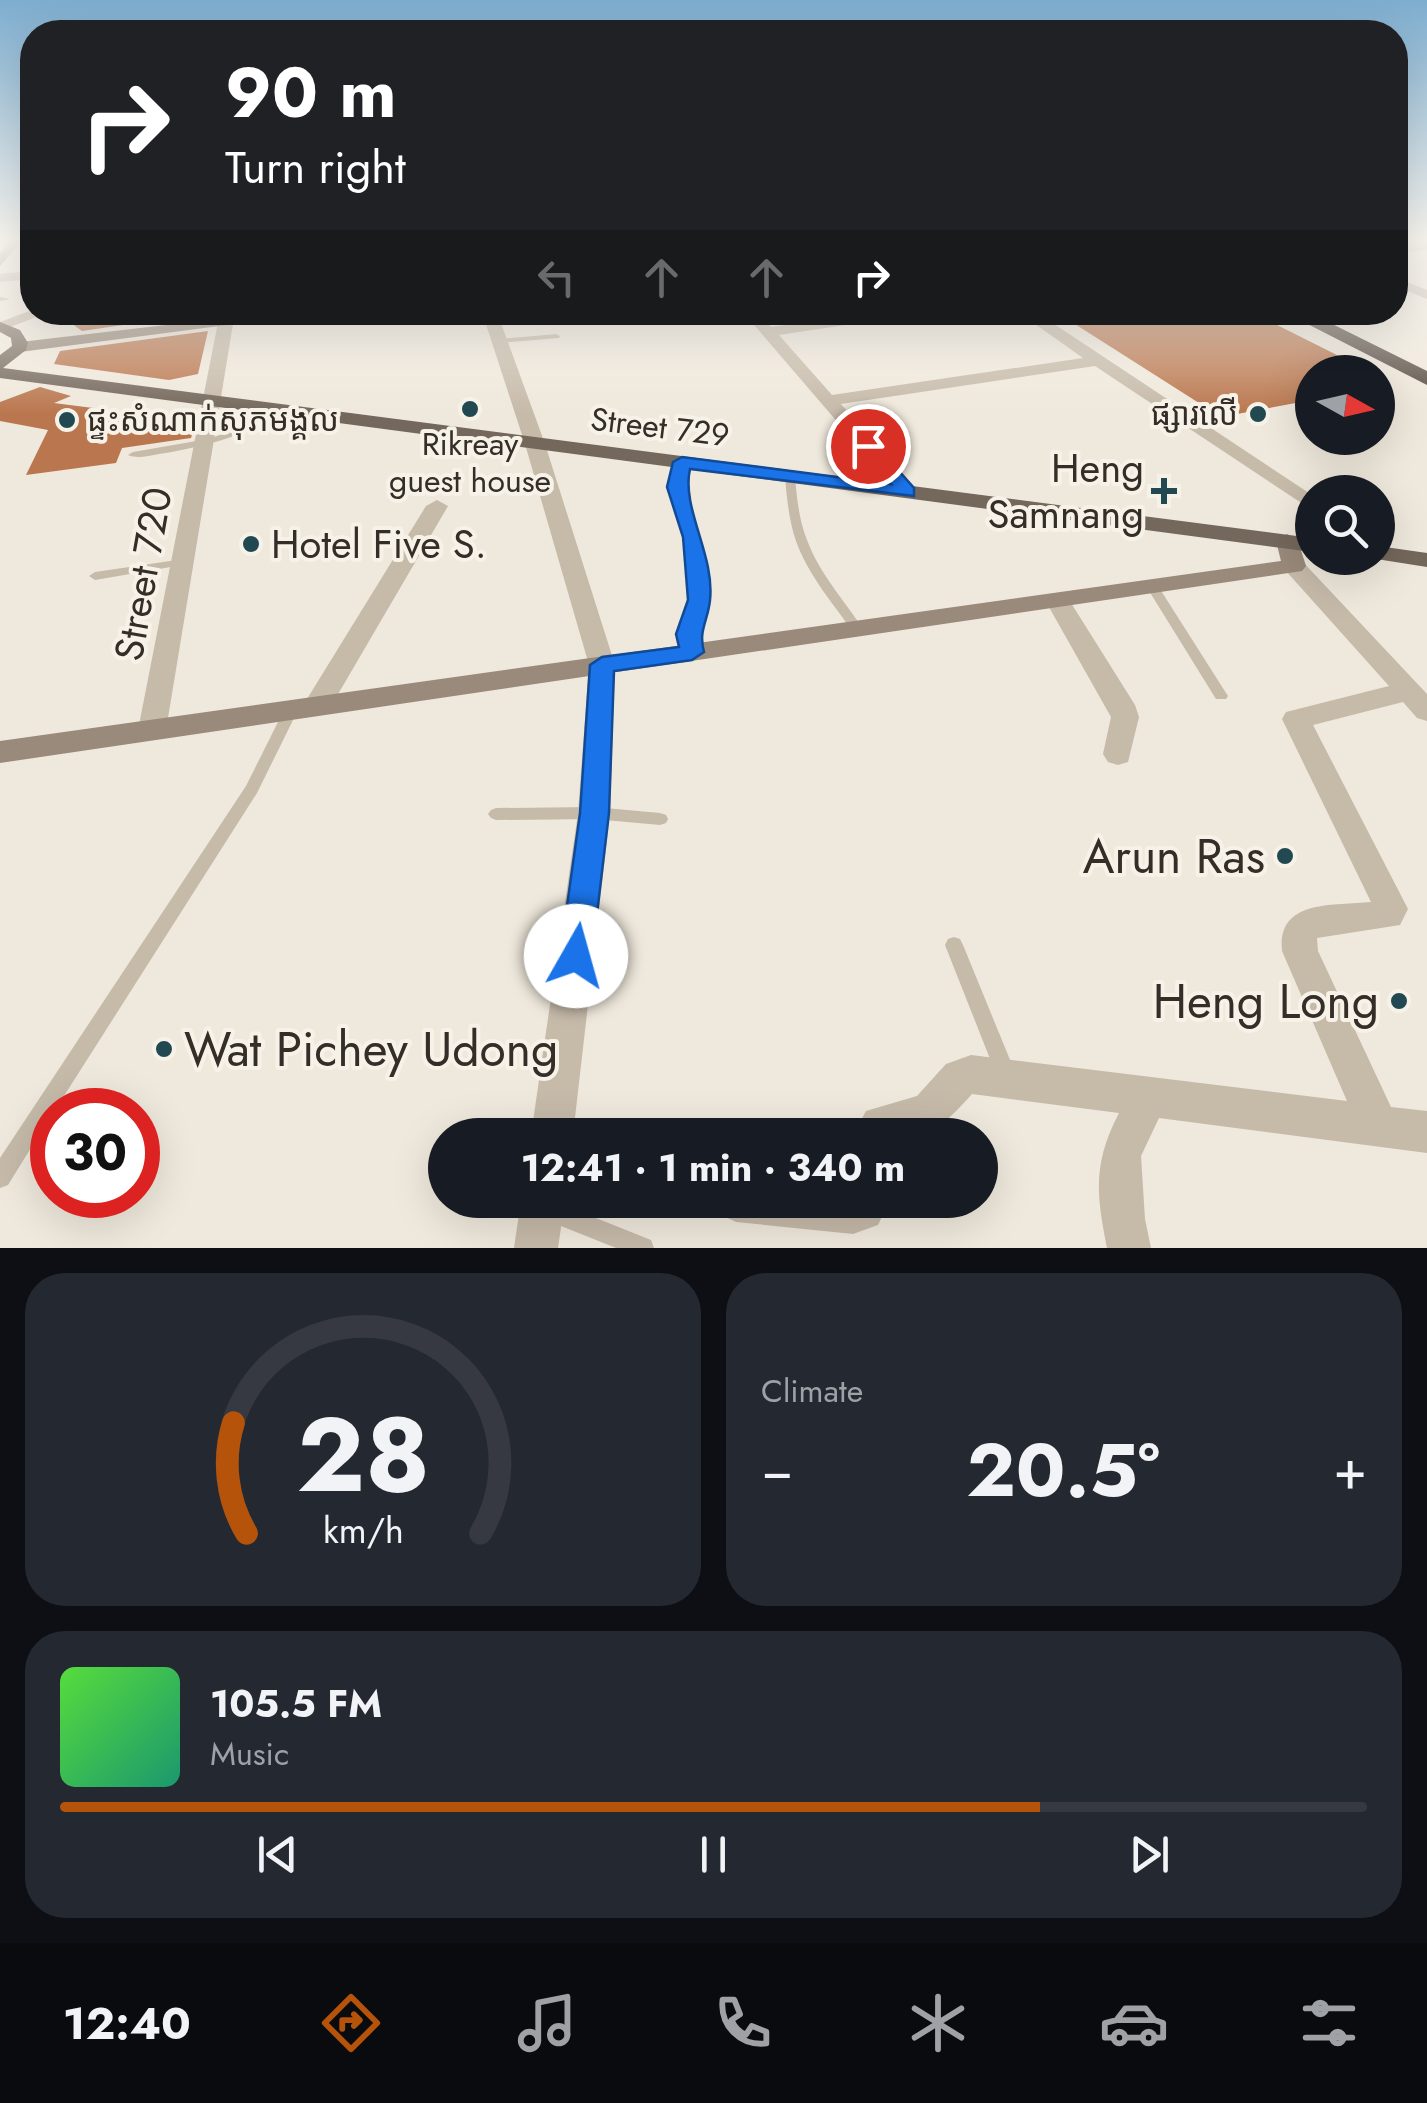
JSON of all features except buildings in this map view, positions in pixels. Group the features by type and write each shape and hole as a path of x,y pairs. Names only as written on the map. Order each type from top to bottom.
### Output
{"highway":[{"path":"1319,325 1427,379"}],"main road":[{"path":"0,364 20,347 15,332 1,327"},
{"name":"Street 729","path":"0,373 908,492 1295,551"},
{"path":"1395,554 1427,560"}],"street":[{"path":"20,347 177,325"},
{"name":"Street 720","path":"152,730 226,325"},
{"path":"493,325 535,444 602,665 594,813 554,1118"},
{"path":"761,325 908,492"},
{"path":"767,332 822,325"},
{"path":"1045,325 1295,493"},
{"path":"828,401 1097,361"},
{"path":"304,708 436,506"},
{"path":"0,752 1152,586 1295,552"},
{"path":"1317,575 1418,701"},
{"path":"1056,600 1121,705 1125,718 1118,754"},
{"path":"1379,1127 1300,951 1298,934 1308,924 1388,915 1391,909 1296,719 1418,701"},
{"path":"908,1118 928,1113 960,1078 972,1074 1427,1132"},
{"path":"1129,1248 1122,1219 1120,1154 1140,1115 1136,1096"}],"lane":[{"path":"499,341 556,336"},
{"path":"133,455 205,445 251,430 284,411"},
{"path":"682,462 676,487 693,537 699,600 687,634 692,652"},
{"path":"790,477 792,523 807,557 857,629"},
{"path":"95,576 184,562"},
{"path":"1152,586 1221,696"},
{"path":"0,1177 304,708"},
{"path":"496,814 594,813 660,820"},
{"path":"954,945 1008,1078"},
{"path":"540,1218 643,1248"}],"place":[{"name":"Rikreay guest house","path":"470,409"},
{"name":"ផ្សារលើ","path":"1258,414"},
{"name":"ផ្ទះសំណាក់សុភមង្គល","path":"67,420"},
{"name":"Heng Samnang","path":"1164,491"},
{"name":"Hotel Five S.","path":"251,544"},
{"name":"Arun Ras","path":"1285,856"},
{"name":"Heng Long","path":"1399,1001"},
{"name":"Wat Pichey Udong","path":"164,1049"}],"route":[{"path":"576,956 594,813 602,665 692,652 687,634 698,612 699,600 693,537 676,487 682,462 908,492 868,446"}]}
